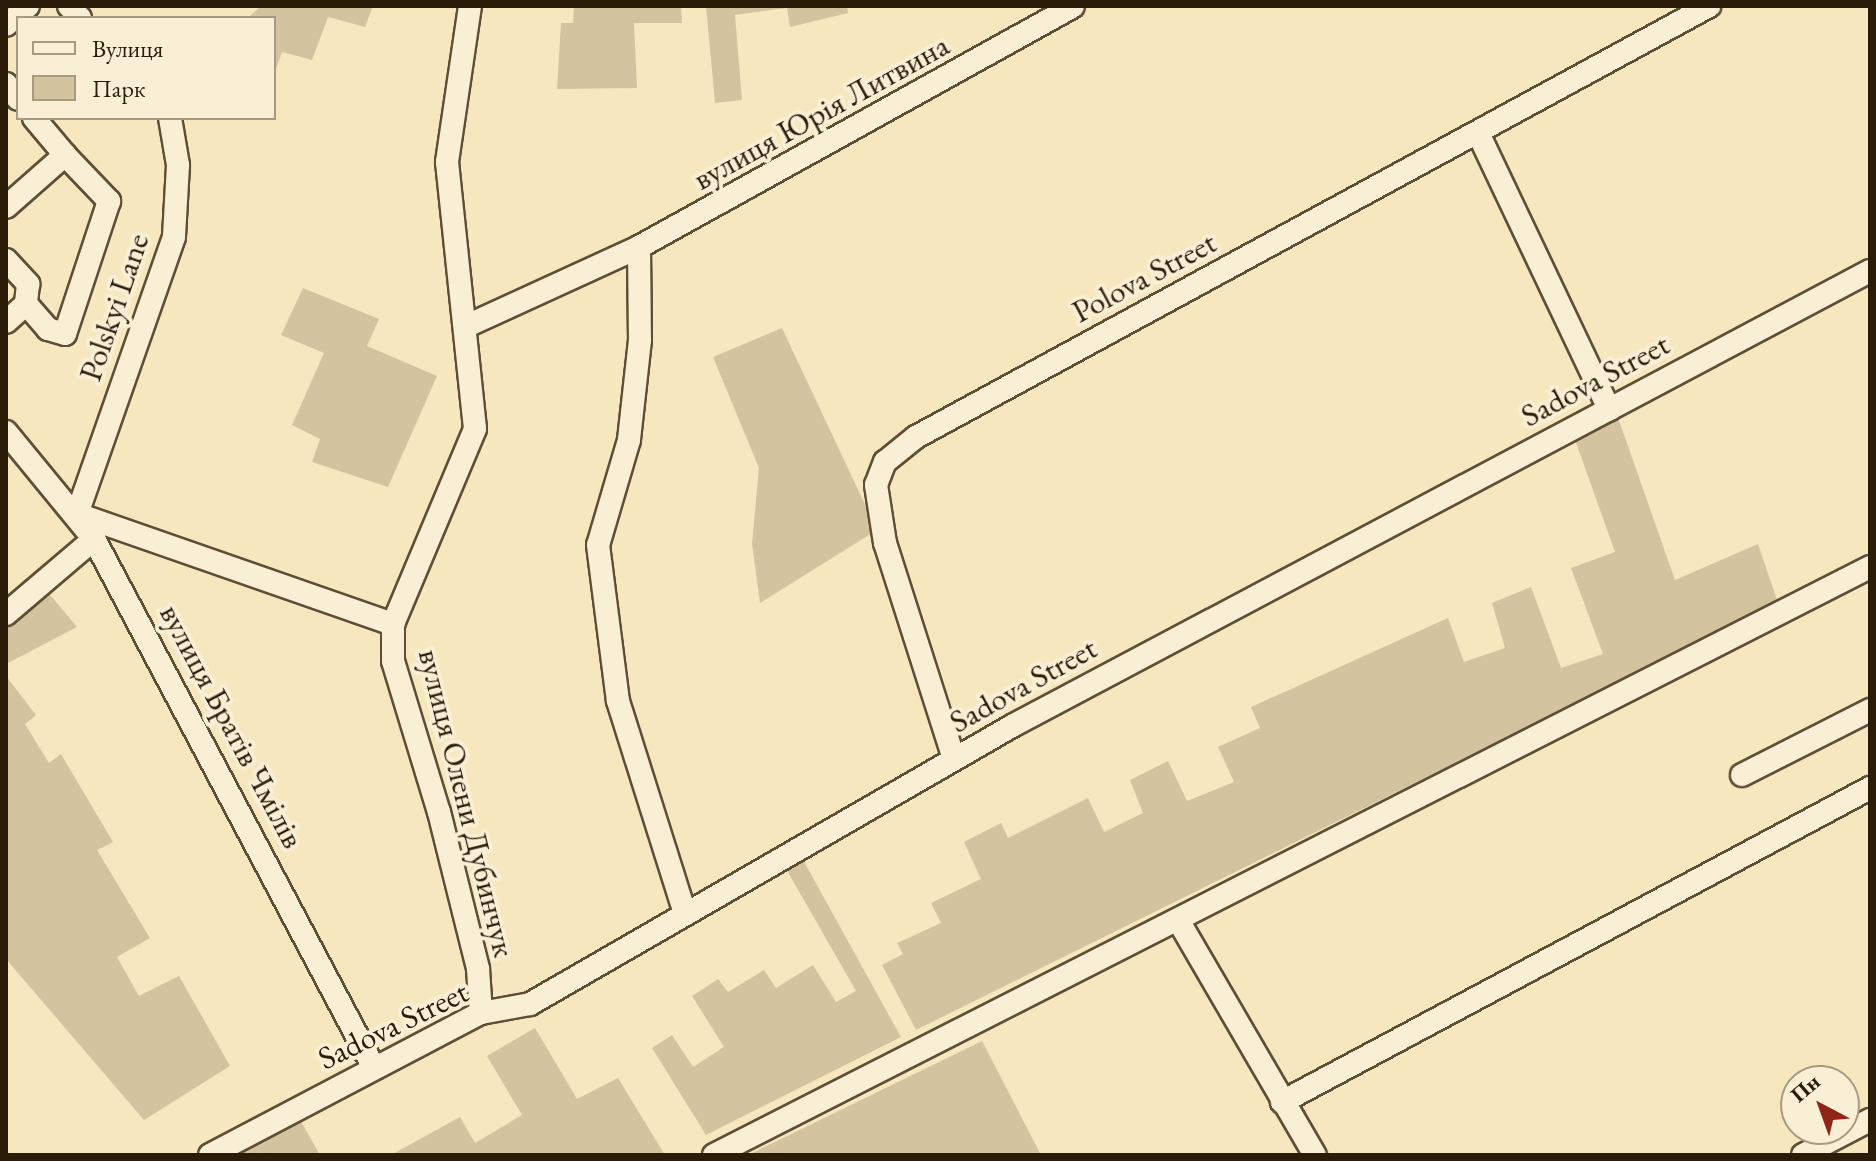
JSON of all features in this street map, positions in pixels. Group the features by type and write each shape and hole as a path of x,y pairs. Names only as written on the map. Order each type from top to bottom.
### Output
{"street":[{"name":"вулиця Олени Дубинчук","path":"470,6 447,162 469,325 475,429 393,624 393,661 442,826 478,969 481,1013"},
{"name":"вулиця Юрія Литвина","path":"469,325 639,247 1073,6"},
{"name":"Polova Street","path":"954,759 885,543 876,485 885,462 916,437 1478,133 1695,10"},
{"path":"26,304 48,329 65,334 109,201 36,120"},
{"name":"Polskyi Lane","path":"77,514 174,237 178,165 170,120"},
{"path":"1478,133 1609,409"},
{"path":"6,207 65,155"},
{"path":"639,247 640,340 629,440 598,545 618,701 685,913"},
{"path":"6,260 28,284 26,304 6,322"},
{"name":"Sadova Street","path":"210,1155 481,1013 530,1004 954,759 1870,271"},
{"name":"вулиця Братів Чмілів","path":"6,432 77,514 94,539 374,1068"},
{"path":"77,514 393,624"},
{"path":"6,614 94,539"},
{"path":"714,1155 1870,567"},
{"path":"1742,775 1870,710"},
{"path":"1282,1102 1870,788"},
{"path":"1178,920 1315,1155"},
{"path":"1803,1155 1870,1120"}],"green space":[{"path":"261,6 373,6 365,27 328,17 312,60 282,52 276,69 276,16 250,16"},
{"path":"574,6 681,6 682,23 634,23 637,88 557,89 561,23 573,23"},
{"path":"706,6 847,6 848,13 790,27 787,8 735,15 742,100 715,103"},
{"path":"303,288 379,319 367,346 437,376 388,487 312,462 320,439 292,425 324,353 281,335"},
{"path":"782,328 877,530 760,603 752,544 759,468 713,357"},
{"path":"1616,412 1675,580 1758,544 1778,603 916,1030 882,965 903,954 897,943 941,923 931,903 981,879 964,842 1001,823 1008,838 1088,798 1104,832 1143,813 1130,780 1168,761 1187,801 1234,782 1218,747 1260,728 1251,707 1448,618 1464,662 1505,648 1492,603 1531,587 1561,668 1603,654 1571,568 1615,552 1574,437"},
{"path":"35,577 77,627 6,664 6,602"},
{"path":"6,676 36,715 25,724 49,763 61,754 113,842 97,850 150,938 117,957 139,996 179,976 230,1066 144,1120 6,959"},
{"path":"802,858 901,1037 706,1135 652,1048 672,1035 693,1067 724,1047 692,996 718,979 728,992 764,970 776,988 813,965 836,1002 856,991 785,867"},
{"path":"535,1028 577,1099 618,1078 665,1155 391,1155 460,1117 475,1143 522,1115 487,1056"},
{"path":"982,1041 1041,1155 748,1155"},
{"path":"298,1116 320,1155 229,1155"}]}
